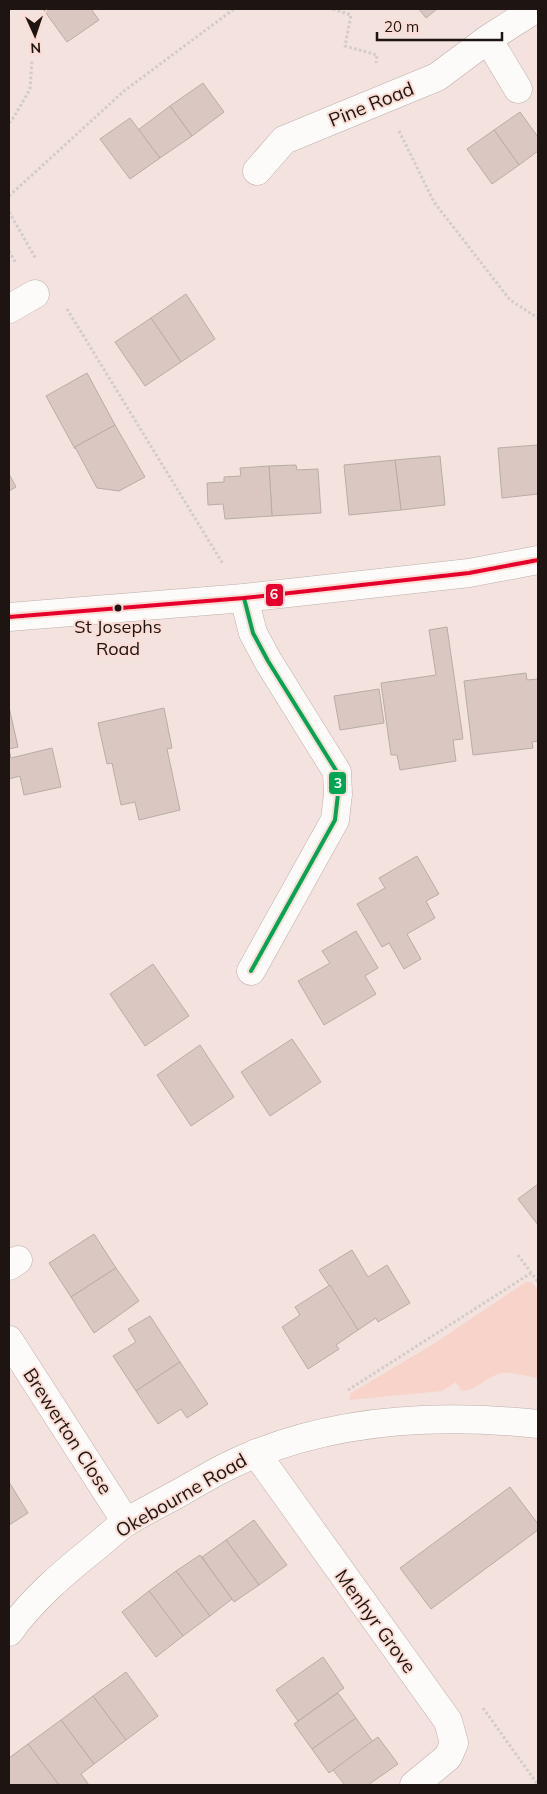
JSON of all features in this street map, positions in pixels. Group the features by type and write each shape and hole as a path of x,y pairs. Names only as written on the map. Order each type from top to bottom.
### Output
{"street":[{"name":"Pine Road","path":"257,171 284,140 437,77 488,39 535,9"},
{"path":"488,39 518,89"},
{"path":"9,309 35,294"},
{"path":"9,617 244,598 469,572 538,560"},
{"path":"244,598 253,633 268,661 337,772 338,794 335,820 251,971"},
{"name":"Brewerton Close","path":"9,1340 126,1522"},
{"name":"Okebourne Road","path":"9,1632 19,1618 58,1577 126,1522 225,1467 256,1453 343,1429 424,1419 493,1419 538,1424"},
{"name":"Menhyr Grove","path":"256,1453 448,1721 454,1743 448,1757 414,1785"}],"path":[{"path":"9,196 124,91 234,9"},
{"path":"333,9 351,15 345,46 377,55 374,78 434,202 510,300 538,318"},
{"path":"9,123 30,89 32,61"},
{"path":"9,212 37,260"},
{"path":"66,309 244,598"},
{"path":"518,1255 538,1282"},
{"path":"343,1429 337,1397 531,1273"}],"shaded area":[{"path":"526,1282 532,1282 538,1290 538,1378 513,1373 502,1373 468,1390 462,1391 456,1382 442,1391 349,1400 351,1393 432,1345"}],"building":[{"path":"43,9 91,9 99,20 67,42"},
{"path":"419,9 437,9 426,18"},
{"path":"203,83 224,112 192,136 170,106"},
{"path":"170,106 192,136 160,158 138,130"},
{"path":"520,112 538,137 538,151 519,165 494,130"},
{"path":"130,118 160,158 130,179 100,139"},
{"path":"494,130 519,165 492,184 467,149"},
{"path":"186,294 215,339 181,362 151,318"},
{"path":"151,318 181,362 145,386 115,342"},
{"path":"87,373 115,425 75,447 75,449 46,396"},
{"path":"115,425 145,477 119,491 97,488 75,447"},
{"path":"538,445 538,494 502,498 498,448"},
{"path":"440,456 445,505 401,510 395,460"},
{"path":"395,460 401,510 349,515 344,465"},
{"path":"296,465 297,470 318,469 321,513 272,516 269,466"},
{"path":"269,466 272,516 225,519 223,504 208,505 207,483 224,482 224,477 241,476 240,468"},
{"path":"9,474 16,487 9,491"},
{"path":"447,627 463,739 453,740 456,761 400,770 397,755 391,755 381,683 436,675 429,630"},
{"path":"526,673 527,680 538,679 538,741 532,742 533,748 473,755 464,681"},
{"path":"379,689 384,723 340,730 334,696"},
{"path":"9,707 18,747 9,749"},
{"path":"164,708 172,748 167,749 180,810 139,820 135,802 121,805 112,763 107,764 98,723"},
{"path":"52,748 61,787 24,795 20,776 9,779 9,749 11,758"},
{"path":"417,856 439,894 426,901 435,918 407,934 421,959 404,969 389,943 382,947 357,904 385,888 379,878"},
{"path":"356,931 378,968 365,976 376,994 324,1025 298,981 330,963 322,951"},
{"path":"153,964 189,1016 145,1046 110,994"},
{"path":"292,1039 321,1082 270,1116 241,1072"},
{"path":"200,1045 234,1097 191,1126 157,1075"},
{"path":"538,1184 538,1225 518,1199"},
{"path":"94,1234 116,1268 71,1297 49,1263"},
{"path":"352,1250 368,1277 387,1265 410,1303 378,1322 376,1318 358,1330 319,1270"},
{"path":"116,1268 139,1301 94,1333 71,1297"},
{"path":"330,1285 358,1330 336,1345 339,1349 308,1369 282,1327 300,1315 295,1307"},
{"path":"150,1316 180,1362 136,1391 113,1356 136,1342 128,1329"},
{"path":"180,1362 208,1404 187,1418 181,1409 158,1424 136,1391"},
{"path":"9,1482 28,1513 9,1525"},
{"path":"510,1487 538,1524 538,1530 431,1609 400,1568"},
{"path":"254,1520 287,1565 259,1585 226,1540"},
{"path":"226,1540 259,1585 234,1602 202,1557"},
{"path":"200,1555 232,1599 210,1616 176,1571"},
{"path":"176,1571 210,1616 183,1636 149,1591"},
{"path":"149,1591 183,1636 156,1657 122,1612"},
{"path":"323,1657 344,1688 298,1721 276,1690"},
{"path":"126,1672 158,1716 126,1740 93,1696"},
{"path":"338,1693 356,1718 312,1749 294,1724"},
{"path":"93,1696 126,1740 94,1764 61,1720"},
{"path":"356,1718 373,1742 329,1773 312,1749"},
{"path":"61,1720 94,1764 81,1774 89,1785 59,1785 28,1744"},
{"path":"378,1737 398,1764 368,1785 345,1785 333,1770"},
{"path":"28,1744 59,1785 11,1785 9,1783 9,1758"}],"transit line":[{"name":"6","path":"9,617 244,598 469,573 538,560"},
{"name":"3","path":"244,598 253,633 268,661 337,772 338,794 335,820 251,971"}],"place":[{"name":"St Josephs Road","path":"118,608"}]}
